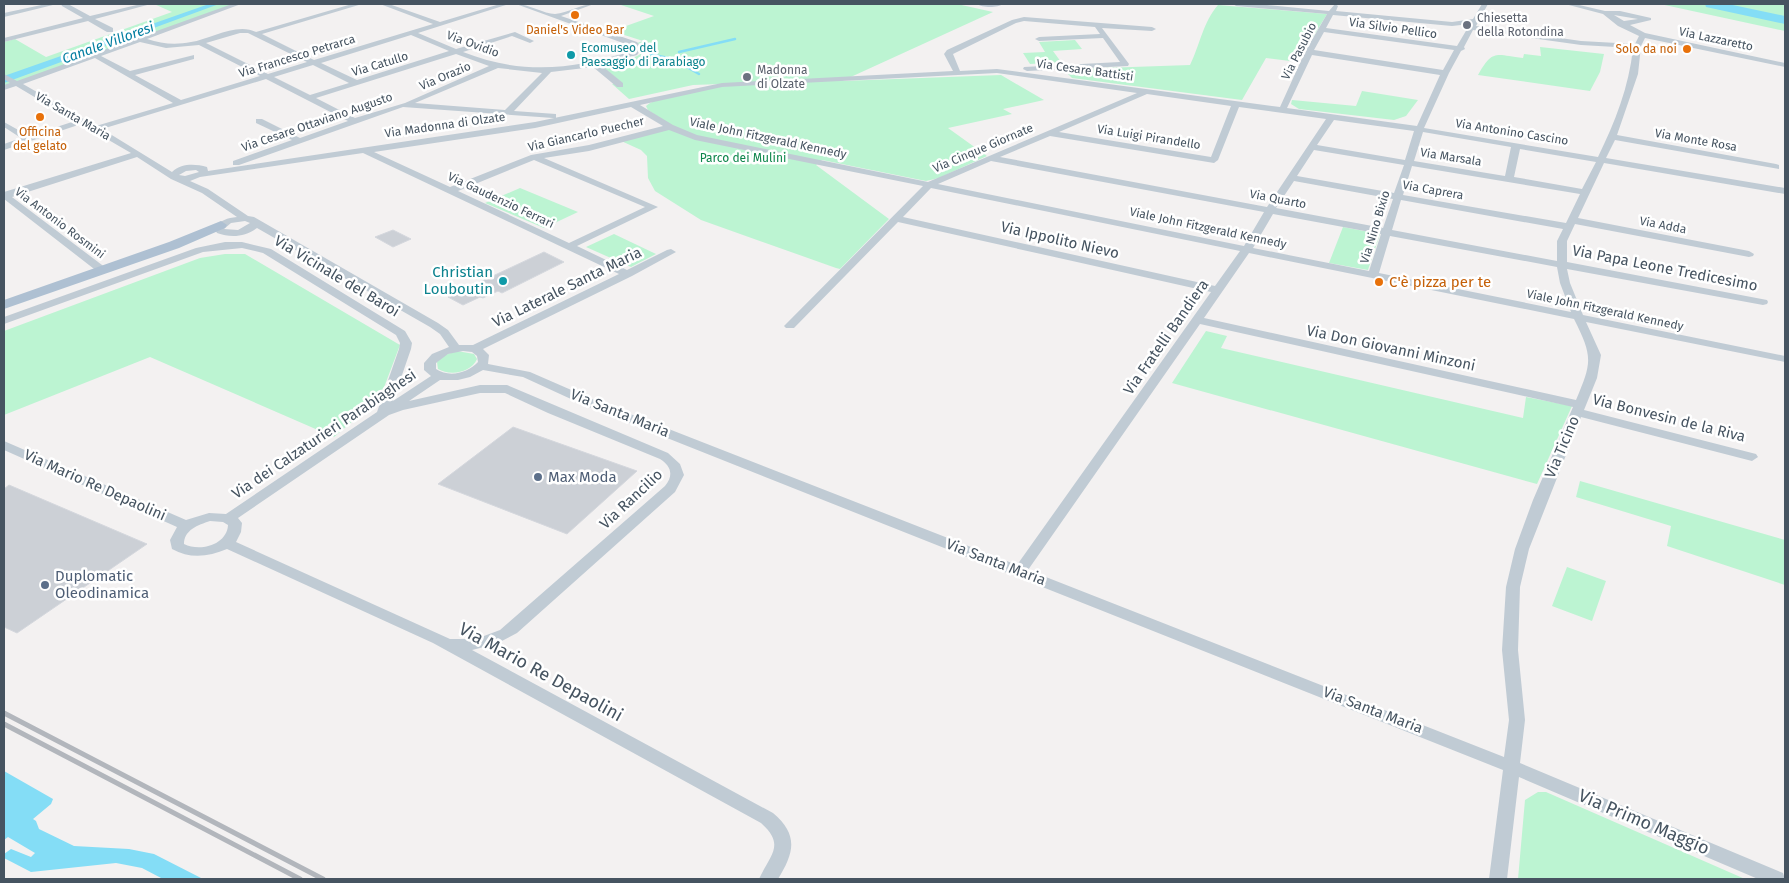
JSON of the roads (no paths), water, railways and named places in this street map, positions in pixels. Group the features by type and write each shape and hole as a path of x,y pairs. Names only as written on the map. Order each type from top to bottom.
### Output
{"main road":[{"path":"4,305 228,228"}],"street":[{"path":"4,15 54,4"},
{"path":"65,4 110,30"},
{"path":"4,40 148,4"},
{"path":"4,88 238,4"},
{"path":"255,34 359,4"},
{"path":"383,4 440,24"},
{"name":"Via Francesco Petrarca","path":"95,129 506,4"},
{"path":"519,4 555,16 591,4"},
{"path":"531,8 544,4"},
{"path":"980,4 1000,4"},
{"path":"1236,4 1334,7 1452,24 1474,25 1581,43 1637,46"},
{"path":"1418,130 1445,73 1485,4"},
{"path":"1570,4 1605,13 1620,13 1649,19 1621,24"},
{"name":"Via Pasubio","path":"1283,109 1309,52 1334,7"},
{"name":"Via Lazzaretto","path":"1605,13 1621,24 1643,35 1785,65"},
{"name":"Via Ovidio","path":"411,33 496,66 522,70 549,70 596,65 634,53 638,48 634,44 555,16"},
{"path":"957,72 948,54 950,52 1014,21 1024,20 1152,29"},
{"path":"997,71 1125,64 1097,25"},
{"name":"Via Silvio Pellico","path":"1322,30 1460,49"},
{"path":"140,39 167,47 181,47 240,31 249,31 356,83"},
{"name":"Via Catullo","path":"309,98 512,34 530,41"},
{"name":"Via Ticino","path":"1498,879 1510,765 1517,720 1510,650 1513,587 1522,549 1591,378 1595,360 1591,342 1567,290 1562,264 1562,241 1612,137 1634,74 1637,46 1643,35"},
{"path":"1039,39 1106,36"},
{"path":"199,42 354,121"},
{"path":"1309,52 1445,73"},
{"path":"95,54 180,103"},
{"path":"129,74 191,57"},
{"path":"596,65 620,85"},
{"name":"Via Orazio","path":"402,105 496,66"},
{"path":"1065,80 1062,75 1063,72 1070,67"},
{"path":"1054,78 1051,74 1056,68"},
{"path":"508,112 549,70"},
{"name":"Via Cesare Battisti","path":"632,104 722,85 997,71 1283,109 1418,130"},
{"name":"Via Santa Maria","path":"4,76 176,178 205,191 245,218 254,220 256,223 434,325 444,332 456,348"},
{"name":"Via Cinque Giornate","path":"790,326 930,184 1147,91"},
{"name":"Via Luigi Pirandello","path":"1049,133 1214,160 1236,103"},
{"name":"Via Madonna di Olzate","path":"200,173 216,173 578,116 632,104"},
{"name":"Viale John Fitzgerald Kennedy","path":"632,104 670,127 695,136 1785,359"},
{"name":"Via Cesare Ottaviano Augusto","path":"216,173 226,167 298,140 402,105 578,116"},
{"name":"Via Fratelli Bandiera","path":"1019,572 1217,290 1248,249 1270,210 1332,116"},
{"path":"4,147 82,121"},
{"path":"259,121 298,140"},
{"path":"4,124 28,139"},
{"name":"Via Giancarlo Puecher","path":"452,190 534,157 589,148 670,127"},
{"name":"Via Antonino Cascino","path":"1418,130 1785,191"},
{"name":"Via Nino Bixio","path":"1373,275 1418,130"},
{"name":"Via Monte Rosa","path":"1612,137 1776,167"},
{"path":"1509,180 1516,145"},
{"name":"Via Marsala","path":"1312,147 1586,192"},
{"name":"Via Gaudenzio Ferrari","path":"363,150 628,274"},
{"path":"4,196 140,155"},
{"name":"Via Santa Maria","path":"140,155 169,165 190,167 200,173 205,191"},
{"path":"534,157 653,207 570,246"},
{"name":"Via Quarto","path":"990,158 1562,264"},
{"name":"Via Madonna di Olzate","path":"200,173 226,167 261,165"},
{"path":"190,167 176,172 176,178 200,173"},
{"name":"Via Caprera","path":"1292,178 1398,197 1571,224"},
{"name":"Via Antonio Rosmini","path":"4,196 102,270"},
{"path":"228,228 229,206"},
{"path":"228,228 245,218"},
{"name":"Via Ippolito Nievo","path":"896,219 1217,290"},
{"path":"228,228 250,229 256,223"},
{"name":"Via Adda","path":"1571,224 1749,254"},
{"name":"Via Santa Maria","path":"228,228 291,242"},
{"name":"Via Vicinale del Baroi","path":"4,321 200,250 233,245 253,246 267,251 402,333 406,343 405,349 383,413"},
{"name":"Via Laterale Santa Maria","path":"475,350 671,252"},
{"name":"Via Papa Leone Tredicesimo","path":"1562,264 1763,302"},
{"name":"Via Don Giovanni Minzoni","path":"1196,320 1578,408"},
{"path":"456,348 475,350 483,354 484,358 481,366 472,372 458,377 438,376 430,370 430,363 437,356 456,348"},
{"name":"Via Santa Maria","path":"481,366 526,374 588,402 1510,765"},
{"name":"Via dei Calzaturieri Parabiaghesi","path":"229,518 438,376"},
{"name":"Via Rancilio","path":"383,413 399,407 480,389 507,389 552,410 664,456 673,462 678,470 677,480 670,489 505,634 489,642 470,646 453,644 438,639"},
{"name":"Via Bonvesin de la Riva","path":"1578,408 1752,456"},
{"name":"Via Mario Re Depaolini","path":"4,445 187,526 176,540 177,546 182,551 192,553 203,552 226,543 438,639 775,824 783,838 783,855 768,879"},
{"path":"187,526 209,517 229,518 235,523 236,529 233,536 226,543"},
{"name":"Via Primo Maggio","path":"1510,765 1777,879"}],"water":[{"name":"Canale Villoresi","path":"209,4 219,4 4,83 4,76"},
{"path":"4,771 53,799 51,804 33,819 36,821 39,829 74,846 129,849 154,854 203,879 163,879 142,868 116,863 31,872 4,858 4,854 11,849 31,857 35,853 8,837 4,840"}],"waterway":[{"path":"1711,4 1785,20"},
{"path":"679,52 735,39"},
{"path":"649,54 673,59 699,74"}],"railway":[{"path":"4,713 323,879"},
{"path":"4,724 300,879"}],"place":[{"name":"Daniel's Video Bar","path":"575,15"},
{"name":"Chiesetta della Rotondina","path":"1467,25"},
{"name":"Solo da noi","path":"1687,49"},
{"name":"Ecomuseo del Paesaggio di Parabiago","path":"571,55"},
{"name":"Madonna di Olzate","path":"747,77"},
{"name":"Officina del gelato","path":"40,117"},
{"name":"Christian Louboutin","path":"503,281"},
{"name":"C'è pizza per te","path":"1379,282"},
{"name":"Max Moda","path":"538,477"},
{"name":"Duplomatic Oleodinamica","path":"45,585"}],"park label":[{"name":"Parco dei Mulini","path":"743,158"}]}
